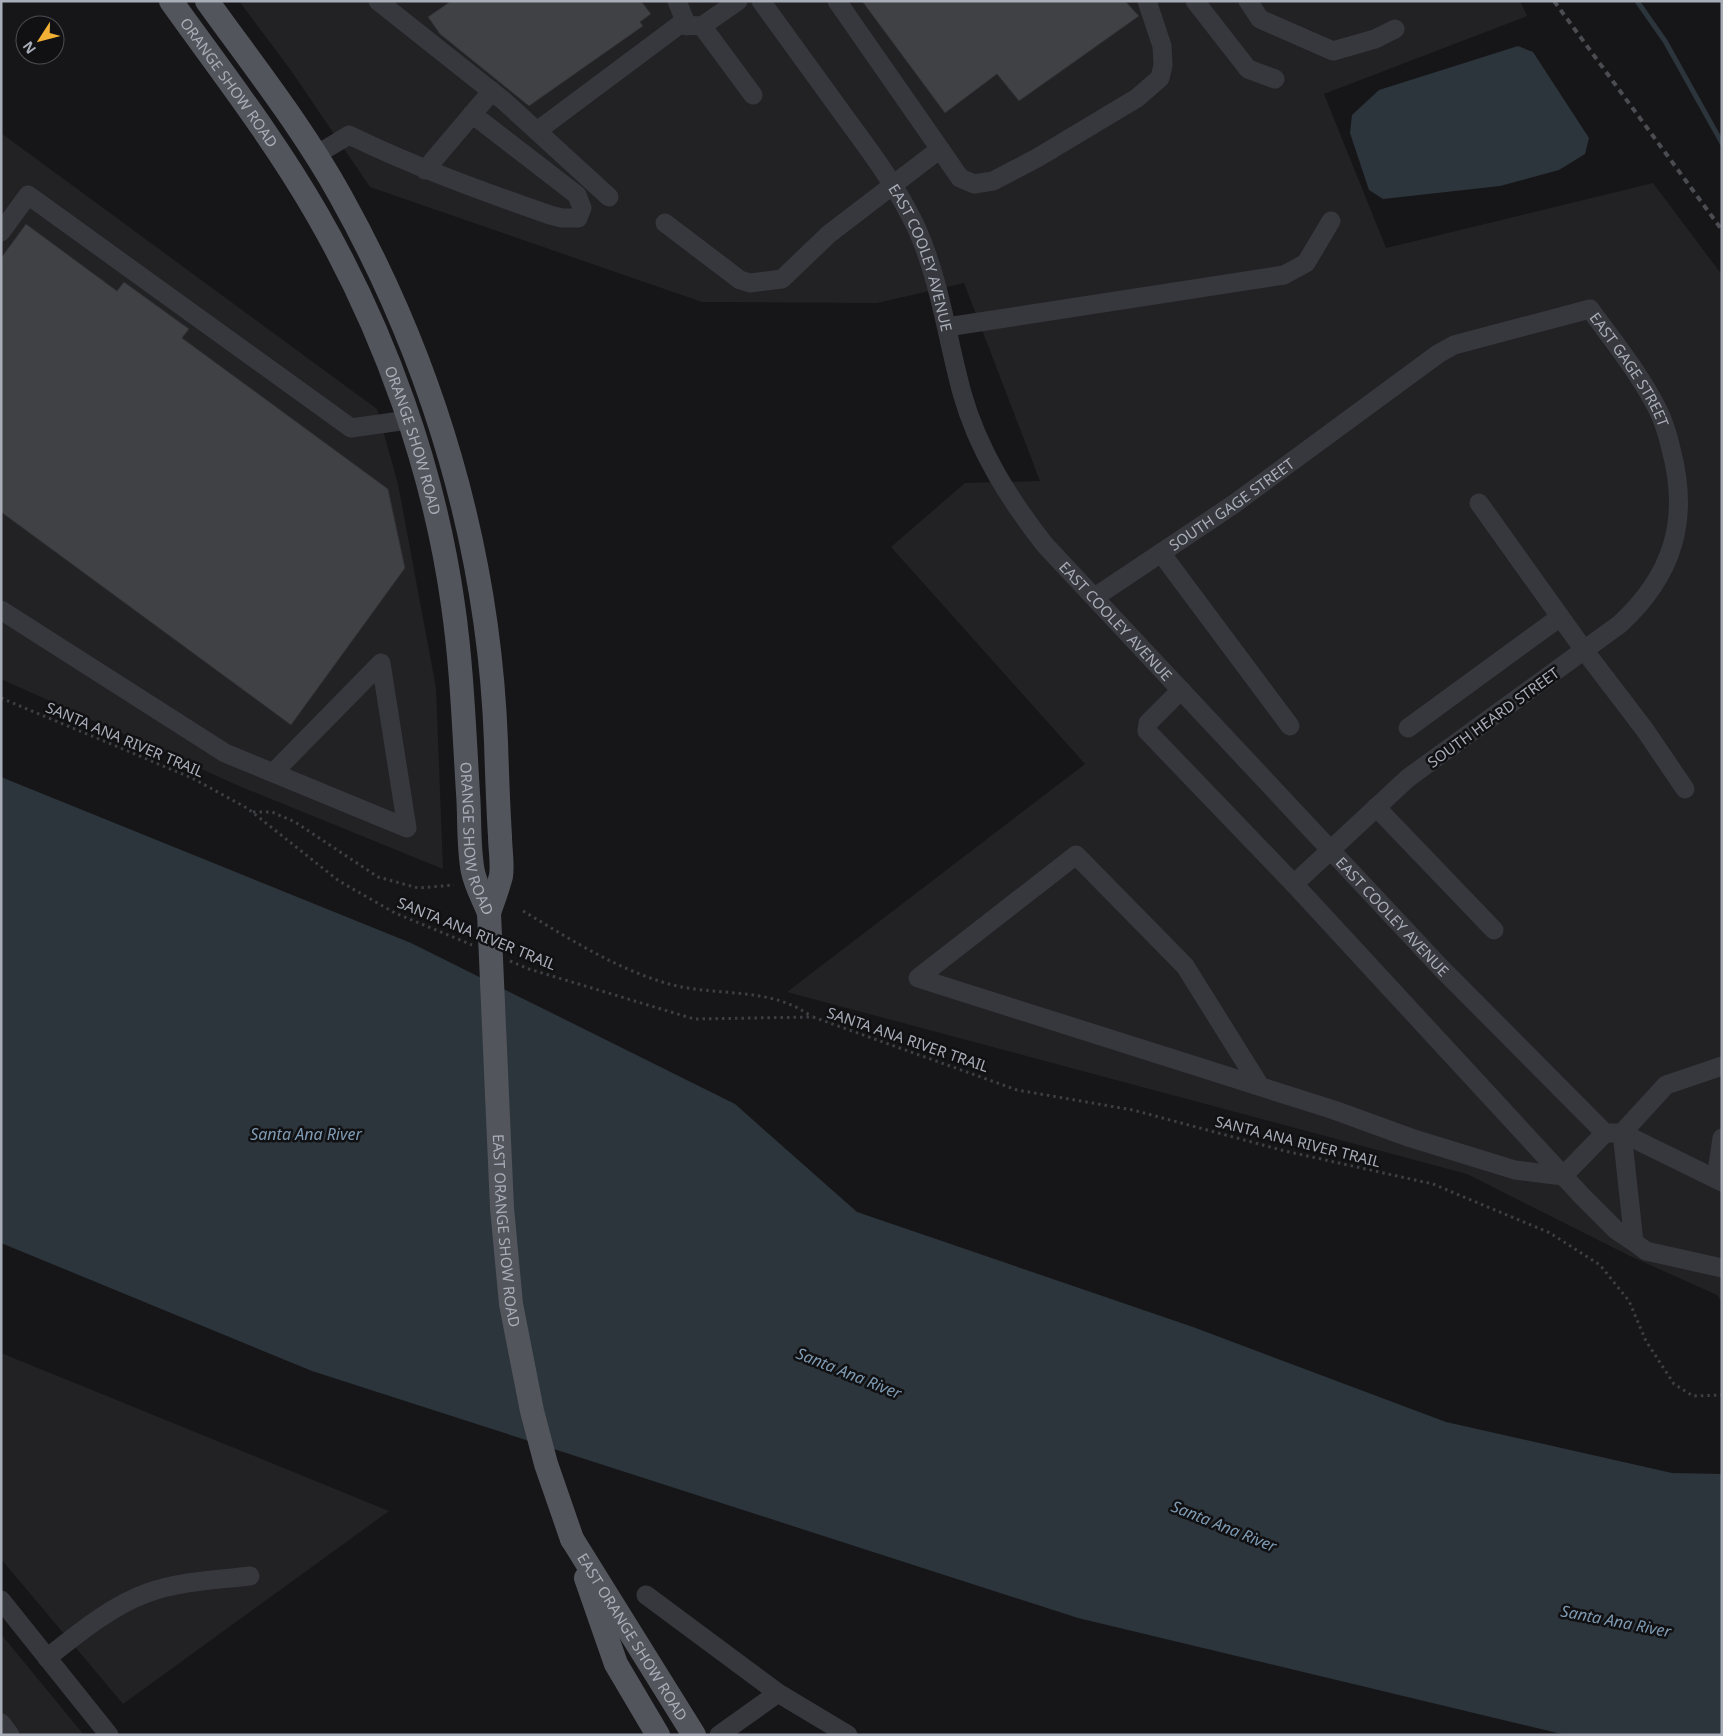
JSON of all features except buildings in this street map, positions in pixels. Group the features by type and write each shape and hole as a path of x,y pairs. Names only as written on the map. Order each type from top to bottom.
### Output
{"main road":[{"name":"ORANGE SHOW ROAD","path":"171,1 259,124 317,214 372,325 408,420 436,520 456,634 461,667 473,872 489,914"},
{"name":"ORANGE SHOW ROAD","path":"207,1 316,155 370,252 399,313 425,377 448,449 464,509 486,628 496,726 501,874 489,914"},
{"path":"456,634 486,628"},
{"name":"EAST ORANGE SHOW ROAD","path":"489,914 502,1208 511,1304 532,1411 546,1464 616,1664 658,1735"},
{"name":"EAST ORANGE SHOW ROAD","path":"572,1539 694,1735"}],"street":[{"path":"378,1 492,91 609,198"},
{"path":"678,1 695,26 753,96"},
{"path":"537,131 679,25 695,26 738,1"},
{"path":"836,1 960,178 974,184 993,181 1037,158 1138,98 1160,78 1163,65 1162,46 1147,1"},
{"path":"1195,1 1248,69 1276,79"},
{"path":"1248,1 1260,19 1333,51 1375,39 1395,29"},
{"name":"EAST COOLEY AVENUE","path":"767,3 893,186 917,229 933,270 962,393 975,432 992,468 1018,511 1045,545 1442,969 1614,1133 1719,1181"},
{"path":"425,170 492,91"},
{"path":"316,155 349,135 425,170 550,215 562,218 578,218 582,208 577,195 472,114"},
{"path":"665,223 740,280 750,283 782,280 829,234 940,149"},
{"path":"1,232 28,195 351,428 408,420"},
{"path":"947,327 1284,275 1306,263 1331,222"},
{"name":"EAST GAGE STREET","path":"1364,408 1438,354 1454,345 1590,309 1644,384 1659,412 1675,462 1679,502 1677,531 1665,567 1655,586"},
{"name":"SOUTH GAGE STREET","path":"1095,597 1234,504 1364,408"},
{"path":"1478,503 1584,650 1645,730 1685,789"},
{"path":"1160,554 1290,726"},
{"name":"SOUTH HEARD STREET","path":"1294,884 1408,778 1620,624 1640,606 1655,586"},
{"path":"1,610 224,753 407,828 381,663 273,773"},
{"path":"1408,728 1560,617"},
{"path":"1181,690 1148,723 1147,731 1294,884 1563,1176 1616,1230 1646,1251 1722,1268"},
{"path":"1376,807 1494,930"},
{"path":"1260,1086 1185,966 1076,855 918,978 1260,1086 1411,1138 1515,1170 1563,1176 1614,1133 1666,1085 1722,1066"},
{"path":"1614,1133 1634,1242"},
{"path":"1719,1181 1722,1138"},
{"path":"47,1658 110,1613 146,1593 183,1584 250,1576"},
{"path":"646,1595 778,1693 848,1735"},
{"path":"1,1600 109,1735"},
{"path":"719,1735 778,1693"},
{"path":"1,1723 10,1735"}],"path":[{"name":"SANTA ANA RIVER TRAIL","path":"1,698 192,778 253,812 339,881 395,913 475,946"},
{"path":"253,812 272,812 296,822 378,877 418,888 454,885"},
{"path":"523,911 600,956 637,974 672,985 778,1000 799,1007 813,1018"},
{"name":"SANTA ANA RIVER TRAIL","path":"502,957 529,969 694,1020 813,1018 1017,1090 1133,1110 1284,1152 1433,1184 1550,1233 1600,1265 1629,1301 1646,1341 1674,1384 1693,1396 1722,1395"}],"shaded area":[{"path":"239,1 1520,1 1527,16 1324,94 1386,248 1653,183 1722,275 1722,1302 1717,1295 1630,1256 1467,1174 787,992 1085,764 891,547 965,483 1040,481 964,283 877,303 702,302 370,187 292,72"},
{"path":"1,133 377,409 398,484 436,688 443,869 239,786 1,679"},
{"path":"1,1353 389,1511 123,1704 1,1559"},
{"path":"1,1634 84,1735 1,1735"}],"water":[{"path":"1518,46 1533,52 1589,138 1585,154 1559,170 1500,186 1383,199 1369,190 1350,133 1352,115 1379,90"},
{"name":"Santa Ana River","path":"1,777 411,943 735,1104 857,1212 1193,1327 1446,1422 1672,1473 1722,1474 1722,1735 1566,1735 1078,1618 312,1371 1,1243"}],"waterway":[{"path":"1637,1 1665,41 1722,143"}],"railway":[{"path":"1554,1 1722,230"}]}
